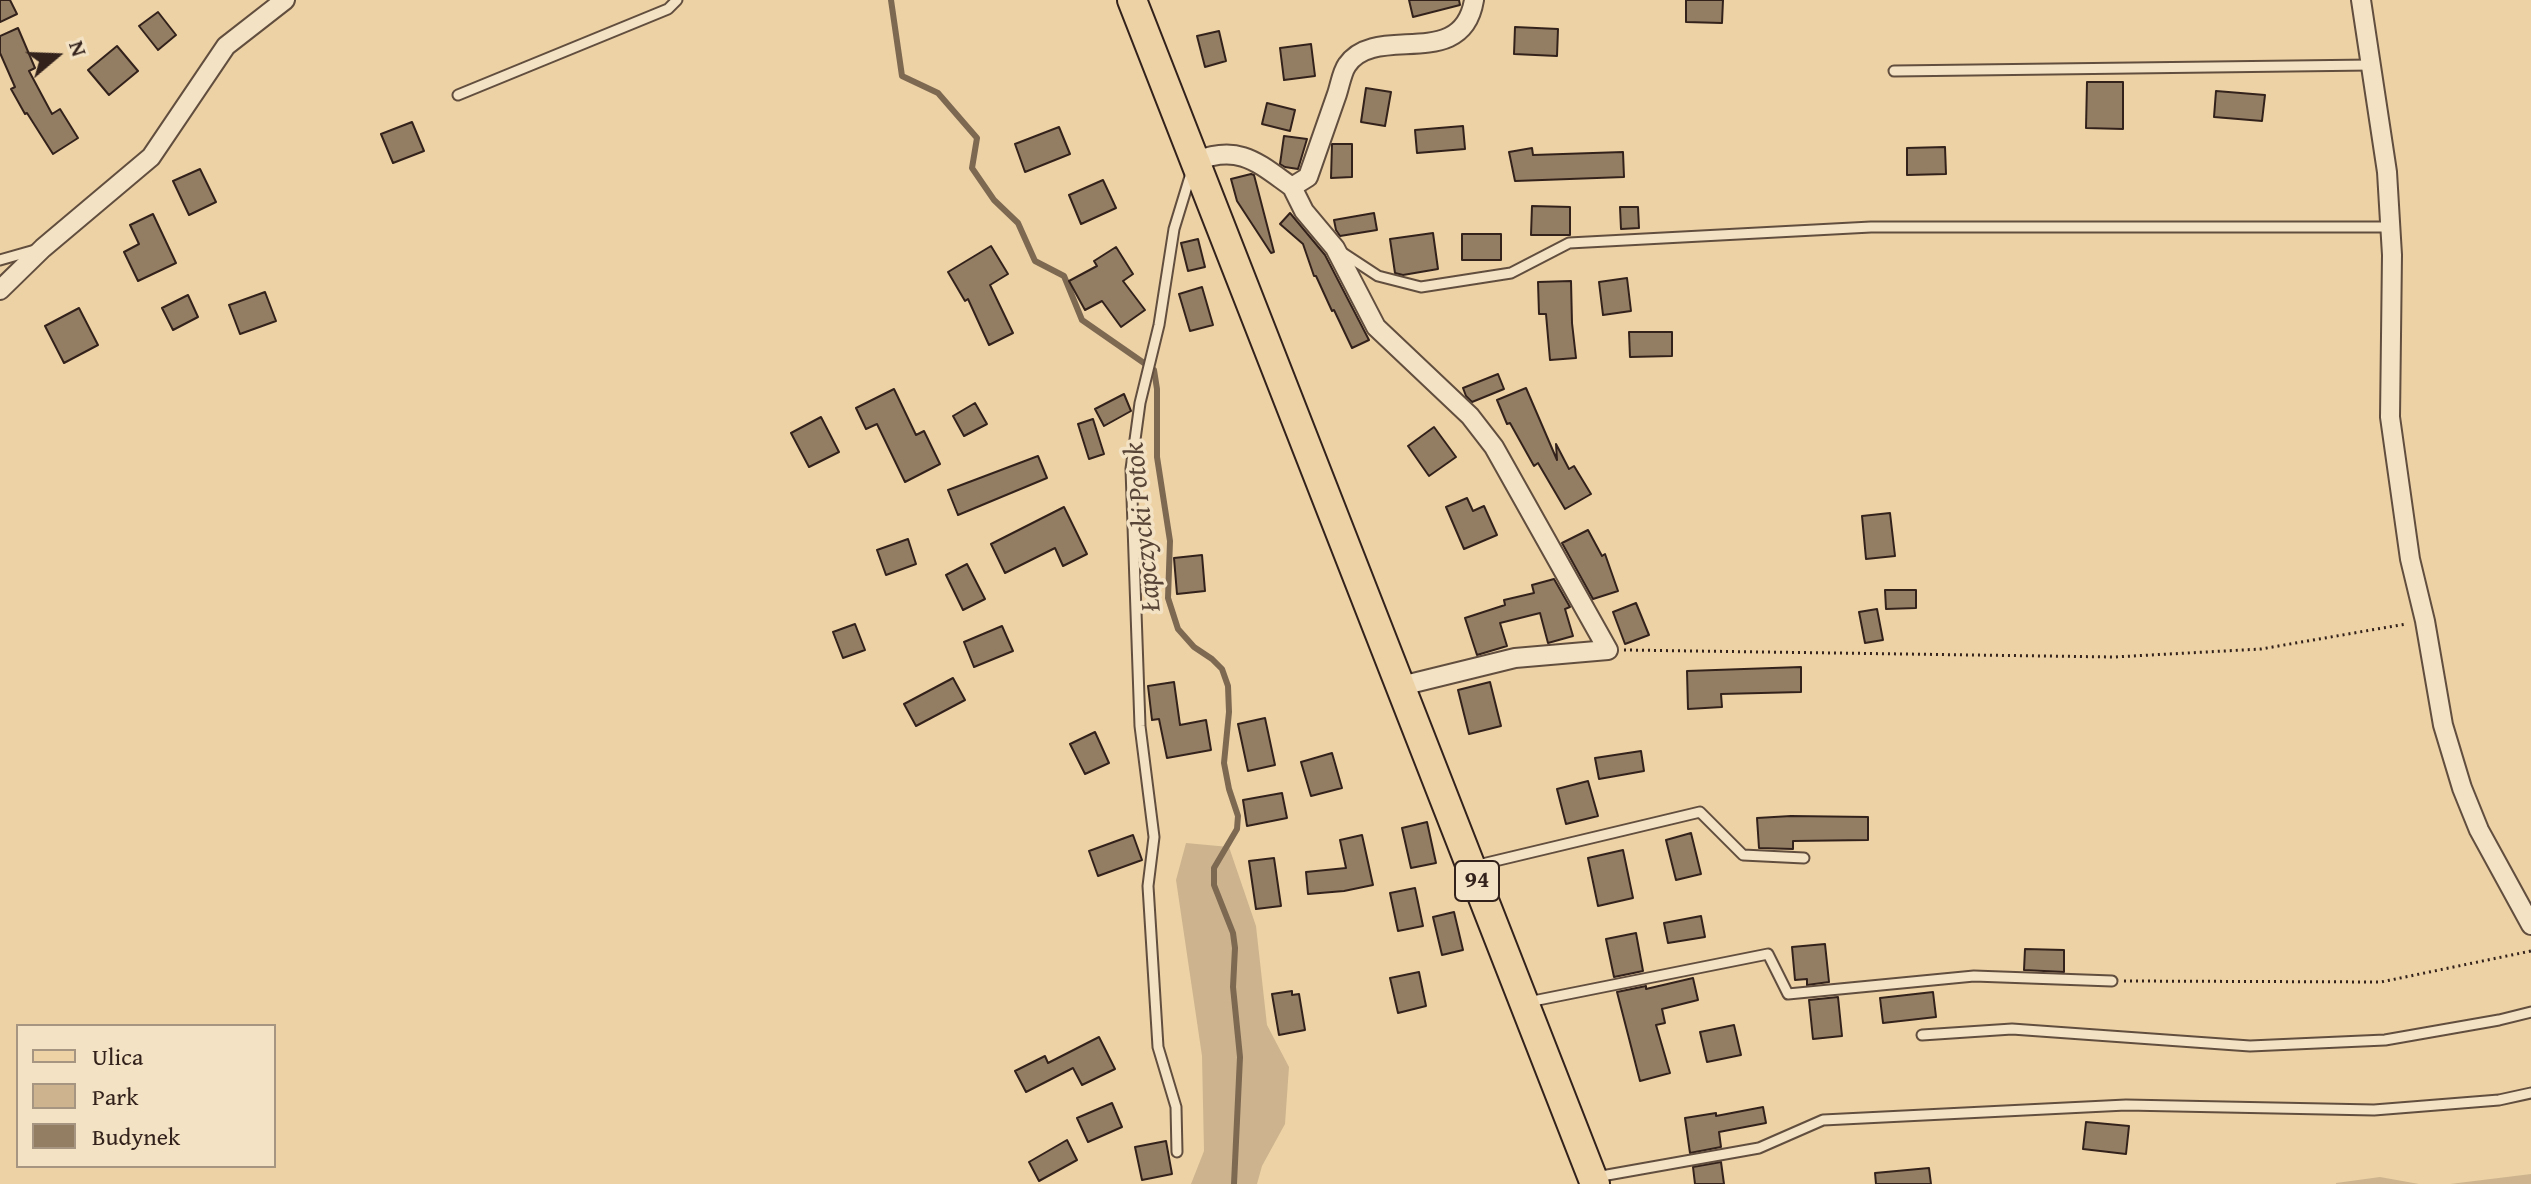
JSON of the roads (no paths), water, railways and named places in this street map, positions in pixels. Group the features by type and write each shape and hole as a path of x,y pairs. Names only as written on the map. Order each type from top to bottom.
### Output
{"main road":[{"name":"94","path":"1132,0 1594,1181"}],"street":[{"path":"0,290 43,248 151,157 226,46 285,0"},
{"path":"1292,187 1308,177 1347,64 1368,48 1423,45 1454,36 1472,14 1474,0"},
{"path":"2361,0 2387,172 2390,417 2410,559 2425,621 2443,725 2462,788 2479,830 2531,925"},
{"path":"1196,161 1225,153 1250,158 1292,187 1304,211 1335,248 1376,327 1470,416 1494,447 1608,650 1515,658 1401,686"}],"lane":[{"path":"458,95 668,9 677,0"},
{"path":"1894,71 2371,65"},
{"path":"1177,1152 1176,1107 1158,1047 1148,886 1154,837 1140,726 1131,469 1140,403 1154,347 1174,229 1186,183 1196,161"},
{"path":"1335,248 1378,276 1421,287 1511,273 1569,243 1871,227 2390,227"},
{"path":"0,260 43,248"},
{"path":"1471,867 1700,812 1743,855 1804,858"},
{"path":"1524,1003 1768,954 1788,994 1974,976 2112,981"},
{"path":"1922,1035 2012,1029 2250,1046 2385,1040 2531,1012"},
{"path":"1594,1181 1759,1148 1823,1120 2126,1105 2374,1110 2499,1100 2531,1093"}],"waterway":[{"name":"Łapczycki Potok","path":"891,0 902,76 938,93 977,138 972,168 994,200 1018,223 1035,261 1064,276 1082,320 1154,370 1157,457 1170,541 1168,598 1178,629 1194,647 1222,669 1228,686 1224,763 1238,816 1237,829 1214,868 1214,885 1233,933 1235,948 1233,987 1240,1057 1234,1184"}]}
